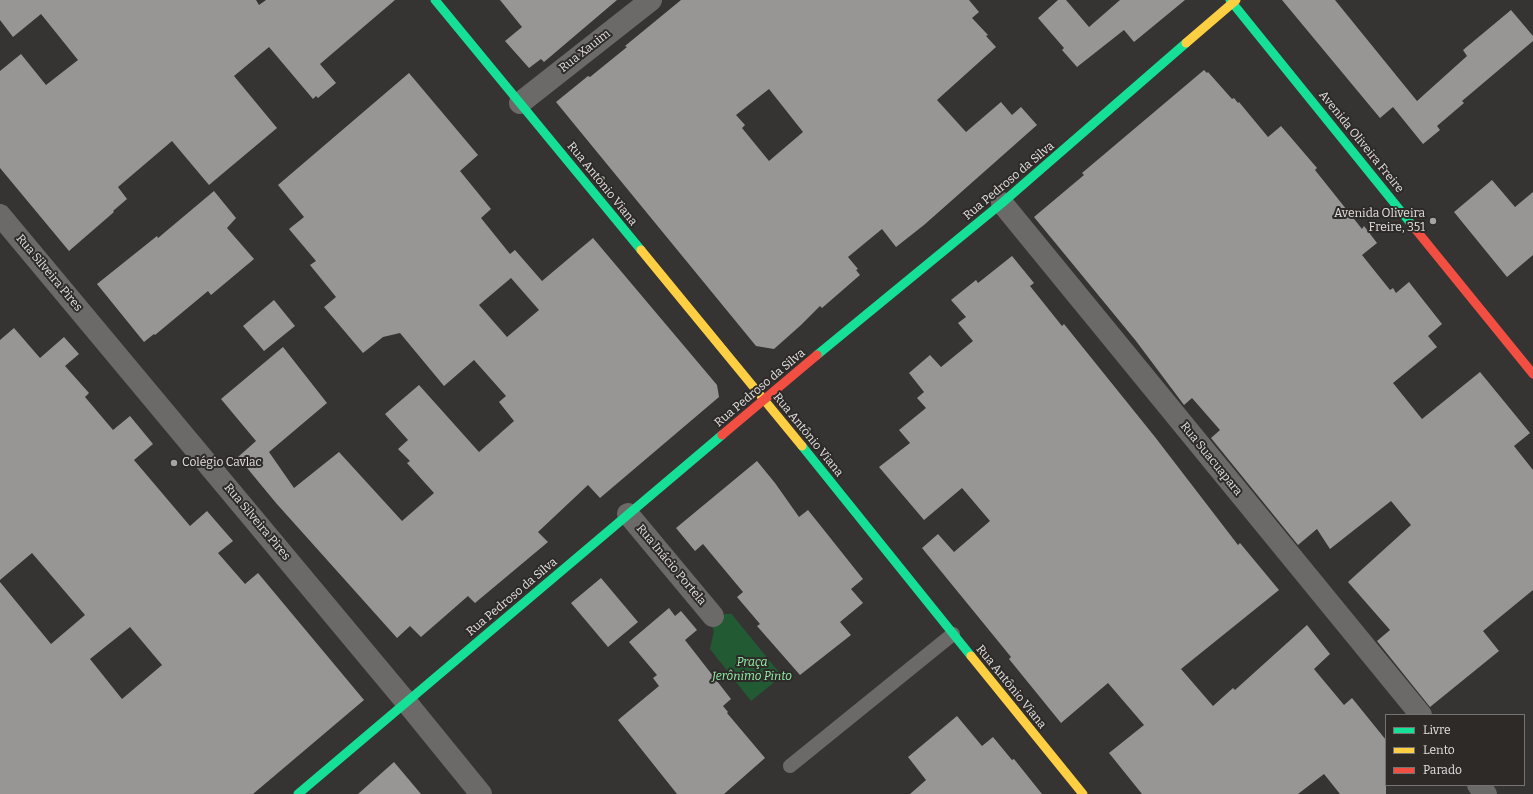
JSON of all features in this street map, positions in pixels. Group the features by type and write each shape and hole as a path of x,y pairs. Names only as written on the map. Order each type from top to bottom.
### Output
{"street":[{"name":"Rua Antônio Viana","path":"435,0 764,399 1083,794"},
{"name":"Rua Xauim","path":"520,103 651,0"},
{"name":"Rua Pedroso da Silva","path":"298,794 764,399 1002,203 1233,1"},
{"name":"Avenida Oliveira Freire","path":"1233,1 1533,374"},
{"name":"Rua Suacuapara","path":"1002,203 1420,714"},
{"name":"Rua Silveira Pires","path":"0,215 407,703 481,794"},
{"name":"Rua Inácio Portela","path":"628,514 713,616"},
{"path":"1479,786 1486,794"}],"lane":[{"path":"790,766 954,634"}],"green space":[{"name":"Praça Jerônimo Pinto","path":"725,614 732,614 782,676 751,701 710,649 714,631 711,625"}],"building":[{"path":"0,0 256,0 259,5 266,0 395,0 320,64 336,83 318,98 316,96 313,99 269,47 234,76 277,128 209,185 172,141 118,187 127,199 69,251 0,168 0,71 21,54 46,85 78,60 41,14 13,37 0,20"},
{"path":"500,0 617,0 544,62 541,59 529,68 505,41 522,27"},
{"path":"681,0 969,0 979,12 972,18 988,35 986,36 996,47 937,100 966,132 1001,102 1012,115 1021,107 1037,125 924,225 896,247 882,229 848,257 858,269 856,270 860,275 822,308 820,306 774,349 756,346 556,102 627,47 625,46","holes":["769,89 803,132 769,161 742,128 745,125 736,115"]},
{"path":"1058,0 1066,0 1089,27 1120,0 1185,0 1134,42 1124,30 1077,67 1062,50 1064,48 1038,18"},
{"path":"1282,0 1335,0 1417,101 1467,56 1463,50 1511,10 1533,36 1533,41 1462,101 1464,103 1437,126 1440,130 1423,144 1393,107 1380,118"},
{"path":"1204,70 1207,73 1208,72 1232,99 1234,98 1238,103 1239,102 1268,137 1281,126 1317,168 1315,170 1362,229 1364,226 1377,243 1362,255 1390,290 1393,288 1396,293 1409,282 1442,324 1428,336 1437,347 1393,383 1422,419 1480,372 1530,433 1514,446 1533,470 1533,590 1483,631 1499,651 1430,707 1377,641 1390,630 1348,582 1411,525 1391,501 1330,549 1317,529 1298,545 1211,438 1220,430 1192,398 1184,405 1136,341 1034,217 1084,175 1082,173"},
{"path":"409,73 478,155 460,171 491,209 481,218 510,254 515,250 542,281 593,238 717,385 719,397 600,498 588,485 538,532 548,542 475,603 468,596 421,637 410,626 397,638 276,503 238,457 256,441 221,399 283,347 327,403 269,452 294,488 339,452 402,521 434,493 407,463 410,461 398,449 408,440 385,414 419,385 479,452 514,421 499,402 506,396 474,360 444,386 400,333 383,337 363,353 324,307 336,297 310,265 316,261 289,229 304,217 278,185","holes":["511,278 539,310 507,337 479,305"]},
{"path":"1492,180 1515,207 1533,192 1533,255 1507,277 1454,212"},
{"path":"214,191 236,218 227,228 254,259 211,295 208,291 155,335 154,334 144,342 97,284 157,236 158,238"},
{"path":"1012,256 1034,283 1030,286 1062,326 1064,324 1155,437 1238,545 1240,543 1279,590 1181,669 1213,706 1233,688 1235,690 1307,625 1330,654 1314,669 1344,705 1352,698 1385,739 1386,794 1340,794 1324,774 1298,794 1142,794 1109,753 1144,725 1108,683 1061,723 1009,659 1011,657 922,548 938,534 954,552 990,521 962,488 924,520 879,467 910,443 899,430 926,408 917,398 924,392 909,373 930,355 941,367 973,341 958,323 966,317 951,300 976,280 978,283"},
{"path":"274,300 295,326 264,351 243,326"},
{"path":"14,328 40,358 64,337 79,354 65,366 89,393 85,397 113,430 130,416 153,444 134,460 190,526 207,511 233,541 218,553 245,584 258,573 364,700 253,794 0,794 0,582 51,644 85,615 32,553 0,580 0,340","holes":["130,627 162,665 122,699 90,659"]},
{"path":"757,461 799,517 808,510 863,579 851,589 863,603 840,622 851,635 800,675 757,626 760,624 737,597 743,592 703,544 695,551 676,528"},
{"path":"601,578 638,622 608,647 571,603"},
{"path":"669,608 675,616 681,611 697,630 685,640 731,699 723,706 728,712 727,713 765,758 724,794 677,794 618,720 659,686 653,678 657,675 629,642"},
{"path":"957,716 982,746 993,737 1012,760 1014,759 1042,794 910,794 926,780 908,757"},
{"path":"394,762 421,794 358,794"}],"traffic: fast":[{"path":"435,0 641,250"},
{"path":"1230,0 1412,225"},
{"path":"817,355 1002,203 1186,43"},
{"path":"298,794 722,435"},
{"path":"802,446 971,656"}],"traffic: slow":[{"path":"1186,43 1236,0"},
{"path":"641,250 802,446"},
{"path":"971,656 1083,794"}],"traffic: jam":[{"path":"1412,225 1533,374"},
{"path":"722,435 817,355"}],"place":[{"name":"Avenida Oliveira Freire, 351","path":"1433,221"},
{"name":"Colégio Cavlac","path":"174,463"}]}
